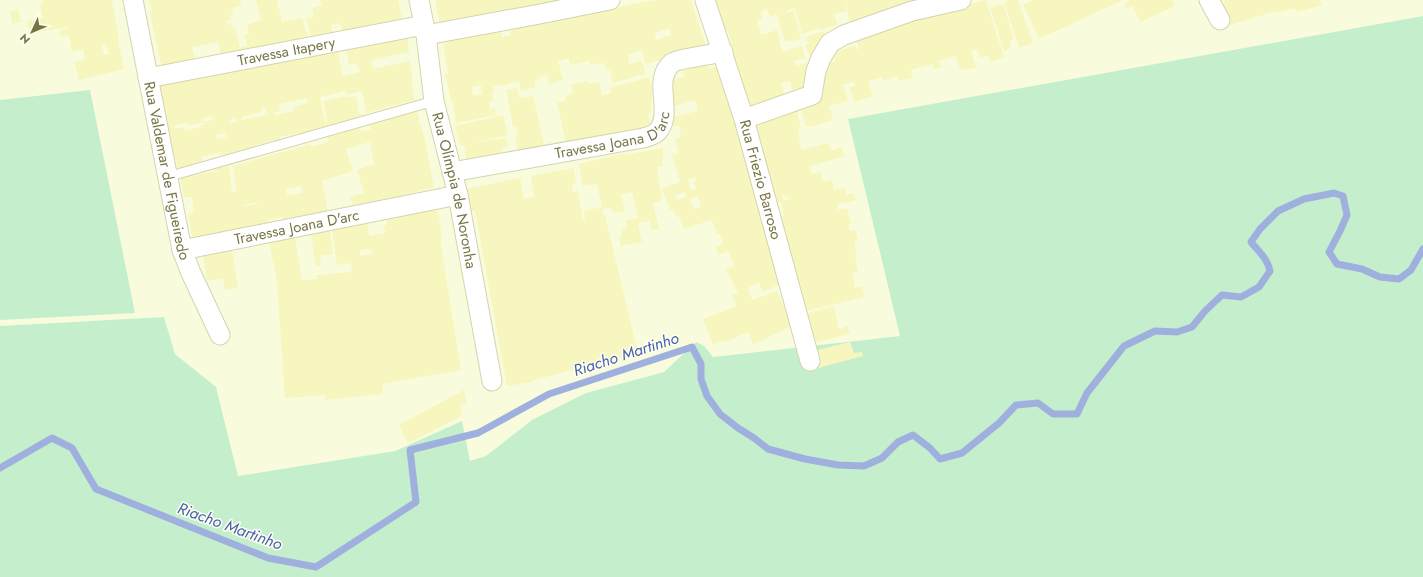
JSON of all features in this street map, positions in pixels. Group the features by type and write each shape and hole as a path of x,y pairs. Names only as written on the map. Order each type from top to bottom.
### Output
{"street":[{"name":"Rua Valdemar de Figueiredo","path":"133,0 182,250 220,335"},
{"name":"Rua Olímpia de Noronha","path":"419,0 425,30 434,101 458,195 492,381"},
{"name":"Travessa Itapery","path":"148,78 425,30 540,14 610,0"},
{"name":"Rua Friezio Barroso","path":"705,0 744,119 810,361"},
{"path":"744,119 812,94 816,72 821,58 830,43 844,35 912,11 962,0"},
{"path":"1209,0 1220,20"},
{"name":"Travessa Joana D'arc","path":"452,172 643,138 656,133 664,120 662,84 665,72 673,62 723,52"},
{"name":"Travessa Joana D'arc","path":"182,250 458,195"}],"lane":[{"path":"167,177 434,101"}],"shaded area":[{"path":"0,0 1423,0 1423,16 848,119 900,336 713,357 704,346 696,342 664,372 586,393 532,420 486,456 470,461 461,421 395,451 238,476 216,387 174,354 164,317 0,326"},
{"path":"1423,16 1423,577 0,577 0,326 164,317 175,354 216,387 238,476 395,451 462,421 470,461 486,456 532,420 586,393 664,372 696,342 704,346 713,357 900,336 848,119"},
{"path":"90,90 135,313 0,320 0,100"}],"building":[{"path":"42,0 112,0 124,69 79,80 75,62 85,59 83,49 72,52 69,35 60,37 59,30 67,29 67,27 30,34 27,21 43,18 40,5 42,5","holes":["106,44 109,54 104,55 102,45"]},
{"path":"148,0 240,0 241,6 232,8 233,14 230,15 231,20 227,20 228,24 231,23 232,28 235,27 240,48 247,46 245,35 249,34 247,25 261,20 256,0 277,0 282,22 302,18 309,40 222,59 218,42 192,47 197,65 163,72 152,24 150,11 152,11"},
{"path":"320,0 398,0 402,18 342,33 340,23 331,25 333,34 312,39 306,19 314,17 312,8 322,5"},
{"path":"435,0 569,0 440,25"},
{"path":"656,0 691,0 706,47 645,64 642,50 628,54 629,64 642,61 645,74 613,83 610,70 607,71 605,63 590,65 590,61 570,65 569,58 558,61 563,80 549,84 547,75 540,77 541,79 534,80 536,87 521,91 519,81 501,86 501,84 493,86 493,101 489,102 490,109 495,108 496,115 456,123 445,74 448,74 443,42 501,31 502,37 511,35 510,29 577,17","holes":["670,28 671,35 656,40 655,33","481,85 482,94 473,96 472,87"]},
{"path":"711,0 845,0 847,11 834,14 837,25 820,30 819,28 802,34 795,8 786,11 786,13 794,11 801,39 785,42 777,14 770,17 767,9 761,11 762,18 757,20 761,35 777,30 782,52 802,46 805,58 794,61 796,66 812,61 811,92 794,97 790,81 781,83 786,99 748,110 725,46 732,44 728,31 723,32"},
{"path":"846,0 939,0 850,24"},
{"path":"986,0 1004,58 990,62 988,55 980,58 977,49 971,50 976,68 960,70 956,56 939,61 941,68 934,69 933,64 911,70 913,78 898,81 897,76 883,81 882,77 868,81 873,96 854,102 850,87 855,86 854,82 843,85 848,101 829,106 833,120 806,127 800,106 824,64 836,61 833,53 855,45 856,49 859,49 855,37"},
{"path":"1009,0 1018,0 1033,43 1019,48 1004,2"},
{"path":"1034,0 1123,0 1039,39 1023,5"},
{"path":"1130,0 1172,0 1175,6 1140,22 1133,6 1126,9 1124,4"},
{"path":"1224,0 1320,0 1322,6 1296,12 1295,8 1277,13 1276,11 1230,25 1222,3 1225,2"},
{"path":"1003,4 1014,39 1009,41 1011,48 1004,51 990,8"},
{"path":"18,9 21,22 12,24 10,11"},
{"path":"823,31 826,41 819,54 810,57 805,45 808,44 806,37"},
{"path":"407,36 409,52 371,60 373,69 410,61 413,81 411,81 415,100 366,113 362,91 346,95 345,91 320,97 325,123 327,122 324,101 346,96 346,98 356,96 359,114 363,114 364,118 299,135 299,133 280,137 281,140 275,142 274,140 256,145 257,147 221,158 220,152 202,157 202,155 201,156 202,163 178,170 168,131 160,83 338,50 342,76 360,72 357,63 349,65 346,48","holes":["307,98 308,103 294,107 294,111 275,115 275,113 242,120 242,117 261,112 261,108 265,107 267,114 280,111 279,104","212,116 213,120 204,122 203,118","236,118 237,122 230,123 229,120","204,122 204,125 200,125 201,127 185,131 184,127 175,129 174,125 188,123 189,126","226,133 227,137 217,139 216,135"]},
{"path":"707,63 709,68 719,66 781,284 762,292 759,282 748,288 752,300 777,291 793,325 753,345 748,332 726,342 725,340 713,345 703,319 737,306 732,296 738,293 726,270 735,266 728,251 718,255 715,247 723,244 720,233 717,234 712,220 684,229 678,215 675,216 673,209 670,210 662,188 680,182 672,155 679,153 675,139 681,137 679,125 668,128 668,118 698,111 695,100 667,109 666,80 675,76 676,79 684,77 683,71 694,64","holes":["695,177 696,181 694,182 696,189 691,190 688,179","685,192 687,197 676,200 675,196","698,196 701,207 694,209 690,199"]},
{"path":"649,77 652,87 651,113 648,113 650,123 652,123 651,130 567,147 557,103 565,101 565,96 573,94 571,84 588,81 589,84 599,82 602,96 611,93 610,88"},
{"path":"517,88 519,98 533,96 546,153 520,158 515,137 518,136 516,126 513,126 506,90"},
{"path":"796,106 801,128 798,129 801,150 829,143 831,151 841,147 845,156 810,166 811,174 821,172 823,182 832,180 834,190 845,188 846,195 854,193 856,200 837,204 838,210 847,208 851,224 849,224 850,231 856,230 858,241 854,242 858,272 852,273 855,288 862,286 865,297 802,312 777,217 784,216 781,201 774,203 752,119","holes":["782,195 785,195 785,198 790,197 790,199 783,201"]},
{"path":"416,109 424,136 434,187 354,209 350,197 364,193 357,170 374,164 370,142 346,149 353,171 322,181 328,212 282,220 282,217 268,220 269,223 193,239 188,214 194,213 192,197 184,197 180,178 217,171 216,169 229,166 232,192 237,191 233,166 311,144 311,147 328,142 327,138 360,127 361,132 371,129 370,123","holes":["301,186 303,193 287,195 286,189","257,202 257,204 244,206 244,205"]},
{"path":"503,115 508,135 472,143 506,138 508,146 502,147 503,155 467,162 464,145 460,146 455,126"},
{"path":"663,148 663,166 657,167 662,200 653,203 659,229 651,230 650,221 638,223 642,242 621,246 619,237 622,236 621,230 627,228 626,220 638,218 632,192 621,194 625,211 613,213 612,208 602,209 603,216 605,215 638,353 534,380 532,382 507,386 475,211 470,212 466,189 520,178 524,199 534,197 531,176 574,168 576,183 572,184 573,192 578,191 583,221 585,220 584,211 602,207 597,184 583,186 579,164 625,153 625,155"},
{"path":"437,202 442,238 440,239 461,370 382,384 383,394 325,400 325,395 285,398 277,282 268,237 294,232 302,280 317,279 317,275 352,272 351,263 337,265 331,224 366,214 369,236 385,233 384,226 387,225 386,214","holes":["371,249 372,254 360,256 360,250"]},
{"path":"329,225 333,254 320,256 321,266 316,267 310,228"},
{"path":"231,244 238,288 225,290 223,278 207,281 202,249"},
{"path":"834,306 839,329 848,326 850,334 810,344 804,314"},
{"path":"850,342 854,353 862,352 863,356 818,368 814,351"},
{"path":"464,390 467,404 460,405 462,416 408,443 399,425"}],"waterway":[{"name":"Riacho Martinho","path":"0,468 52,438 72,448 96,489 268,558 316,567 416,502 410,450 478,433 549,394 692,347 701,364 701,379 707,396 720,414 768,449 805,459 838,465 864,466 882,458 898,442 913,435 930,448 940,459 962,453 999,423 1016,405 1038,403 1053,414 1077,414 1087,393 1124,346 1155,331 1177,332 1192,327 1205,311 1222,295 1241,297 1259,287 1270,271 1265,259 1251,242 1260,229 1278,211 1304,199 1334,193 1343,196 1347,215 1329,252 1337,264 1362,269 1380,277 1399,279 1411,270 1423,249"}]}
